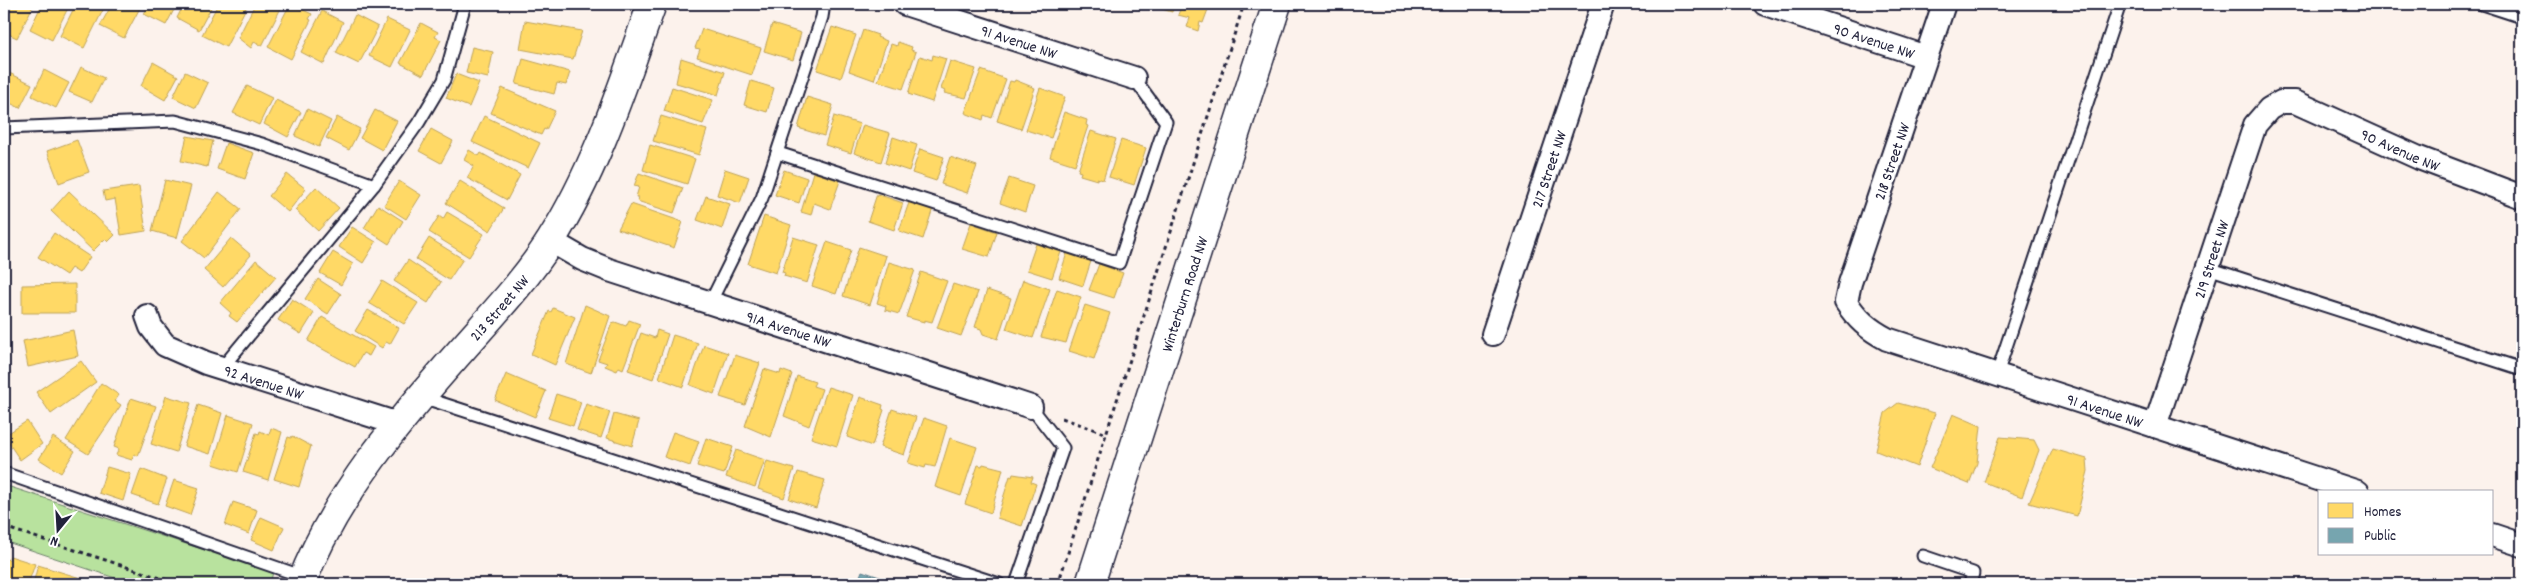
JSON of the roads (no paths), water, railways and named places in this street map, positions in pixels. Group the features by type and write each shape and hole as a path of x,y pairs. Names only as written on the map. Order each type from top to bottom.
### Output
{"street":[{"name":"213 Street NW","path":"303,580 332,520 356,480 420,397 505,301 551,241 580,188 605,134 652,4"},
{"name":"91 Avenue NW","path":"905,4 1134,78"},
{"name":"Winterburn Road NW","path":"1090,584 1277,4"},
{"name":"217 Street NW","path":"1493,334 1603,4"},
{"name":"90 Avenue NW","path":"1765,4 1926,57"},
{"name":"218 Street NW","path":"1856,318 1846,302 1850,284 1944,4"},
{"name":"90 Avenue NW","path":"2280,102 2295,102 2308,106 2327,118 2420,158 2522,197"},
{"name":"219 Street NW","path":"2155,426 2255,125 2269,110 2280,102"},
{"name":"91A Avenue NW","path":"551,241 582,259 609,270 1031,407"},
{"name":"92 Avenue NW","path":"147,316 151,327 165,345 221,369 398,424"},
{"name":"91 Avenue NW","path":"1856,318 1872,331 1887,338 2352,490"},
{"path":"2494,536 2522,545"}],"lane":[{"path":"221,369 374,185 419,122 444,80 465,4"},
{"path":"710,303 762,198 822,17 824,4"},
{"path":"1996,374 2120,4"},
{"path":"2482,4 2522,17"},
{"path":"778,153 1119,262 1166,122 1134,78"},
{"path":"4,128 176,121 262,144 374,185"},
{"path":"2208,268 2522,369"},
{"path":"420,397 999,584"},
{"path":"1016,584 1063,448 1031,407"},
{"path":"4,474 303,580"},
{"path":"1923,556 1974,573 1970,584"}]}
